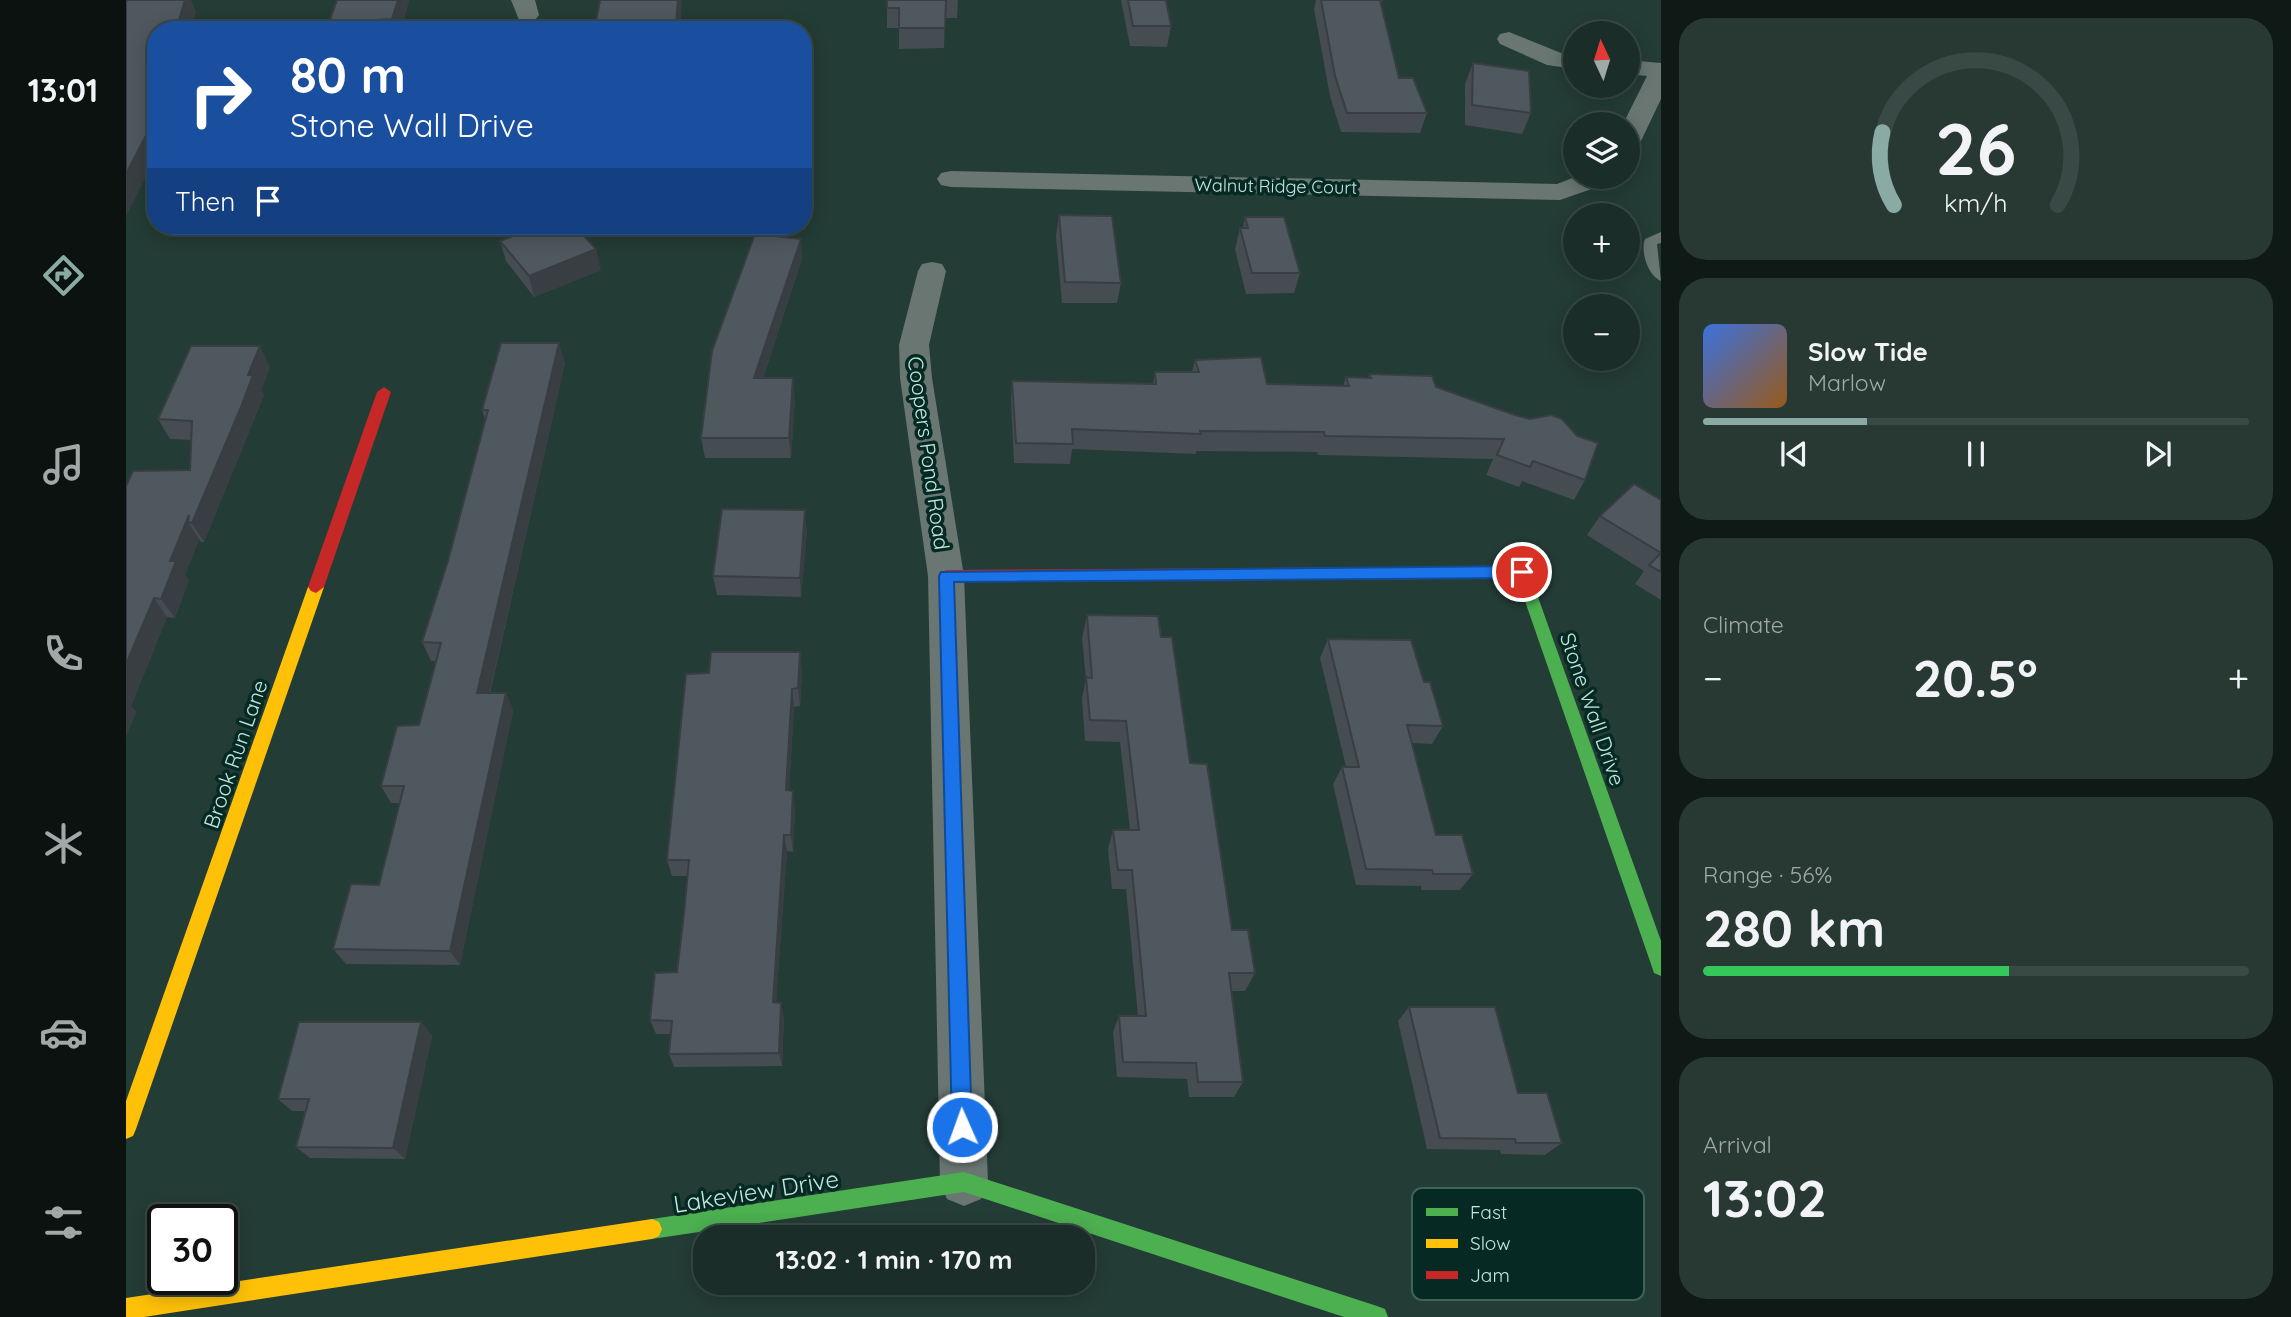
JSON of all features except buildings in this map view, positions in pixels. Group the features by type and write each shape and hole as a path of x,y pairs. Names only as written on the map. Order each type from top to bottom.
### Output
{"street":[{"path":"1509,39 1563,61"},
{"path":"1640,68 1661,71 1640,116"},
{"name":"Walnut Ridge Court","path":"951,179 1560,192 1568,189"},
{"name":"Coopers Pond Road","path":"932,271 914,345 916,378 946,576 964,1182"},
{"name":"Brook Run Lane","path":"126,1129 384,392"},
{"name":"Stone Wall Drive","path":"946,576 1522,572 1661,967"},
{"name":"Lakeview Drive","path":"126,1309 964,1182 1377,1317"}],"lane":[{"path":"1661,237 1650,242 1650,252 1661,276"}],"traffic: fast":[{"path":"1430,573 1522,572 1661,967"},
{"path":"652,1229 964,1182 1377,1317"}],"traffic: slow":[{"path":"126,1129 316,587"},
{"path":"126,1309 652,1229"}],"traffic: jam":[{"path":"316,587 384,392"},
{"path":"946,576 1430,573"}],"route":[{"path":"962,1127 946,576 1522,572"}]}
